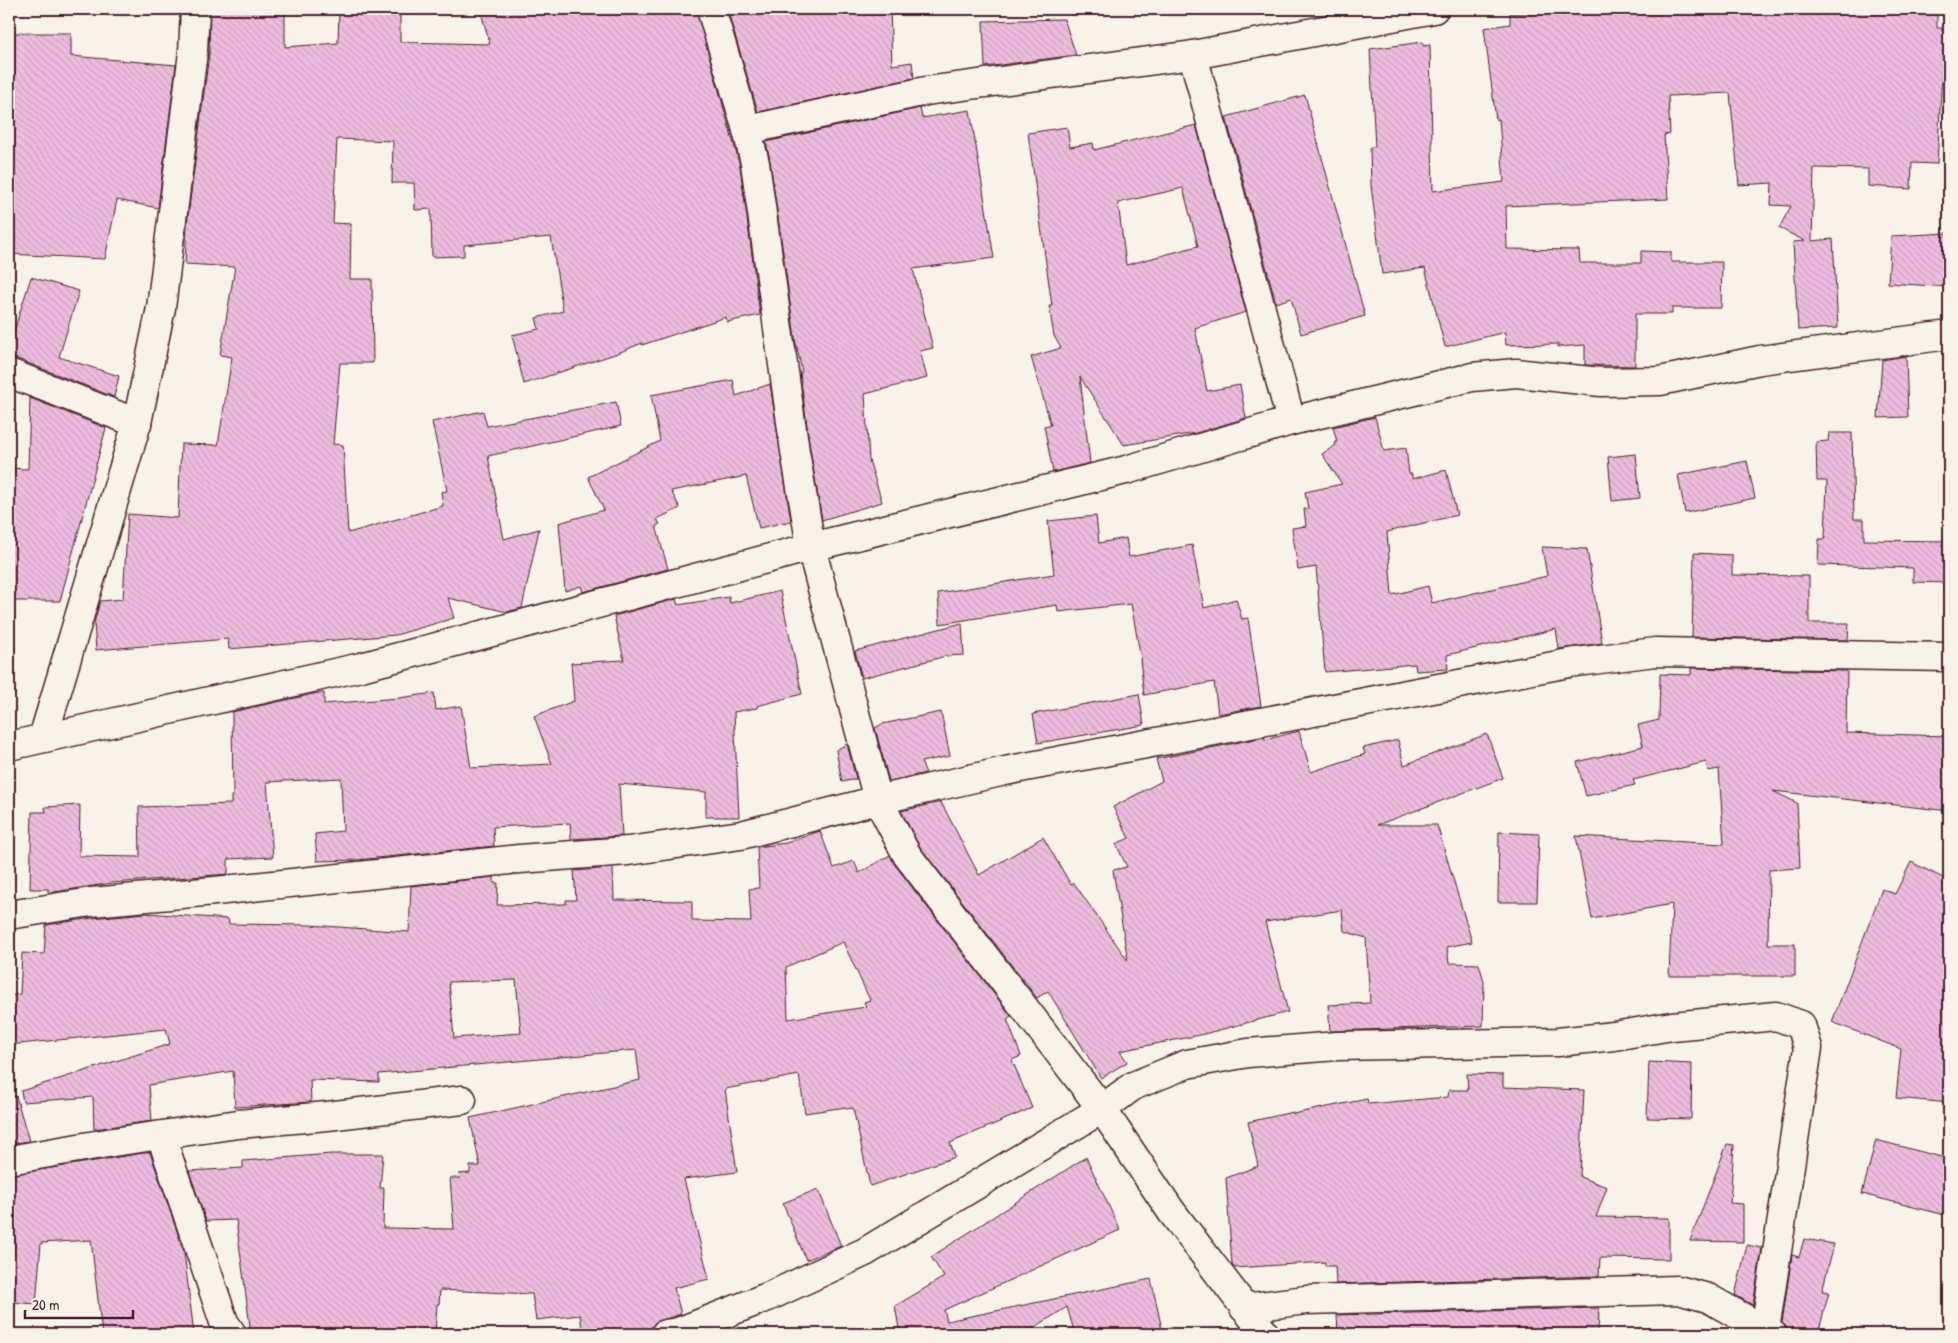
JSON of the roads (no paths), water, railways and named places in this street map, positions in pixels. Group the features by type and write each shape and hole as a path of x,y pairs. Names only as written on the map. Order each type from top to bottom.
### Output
{"street":[{"path":"43,738 137,423 161,308 193,52 195,9"},
{"path":"711,9 747,130 755,164 795,451 812,547 878,800 907,855 1102,1109 1171,1211 1265,1334"},
{"path":"747,130 926,92 1193,55 1434,9"},
{"path":"1193,55 1291,422"},
{"path":"9,746 361,667 812,547 1126,470 1291,422 1472,377 1516,373 1601,382 1660,381 1760,360 1949,335"},
{"path":"9,373 137,423"},
{"path":"9,915 91,902 519,859 628,851 741,835 878,800 1005,771 1569,663 1655,652 1949,657"},
{"path":"665,1334 678,1332 770,1296 865,1252 1102,1109 1133,1086 1187,1064 1248,1053 1337,1046 1558,1042 1614,1036 1672,1026 1776,1016 1801,1025 1808,1048 1769,1332 1708,1298 1678,1290 1306,1300 1244,1308"},
{"path":"9,1160 113,1142 238,1124 327,1116 462,1100"},
{"path":"161,1136 224,1322 232,1334"}]}
